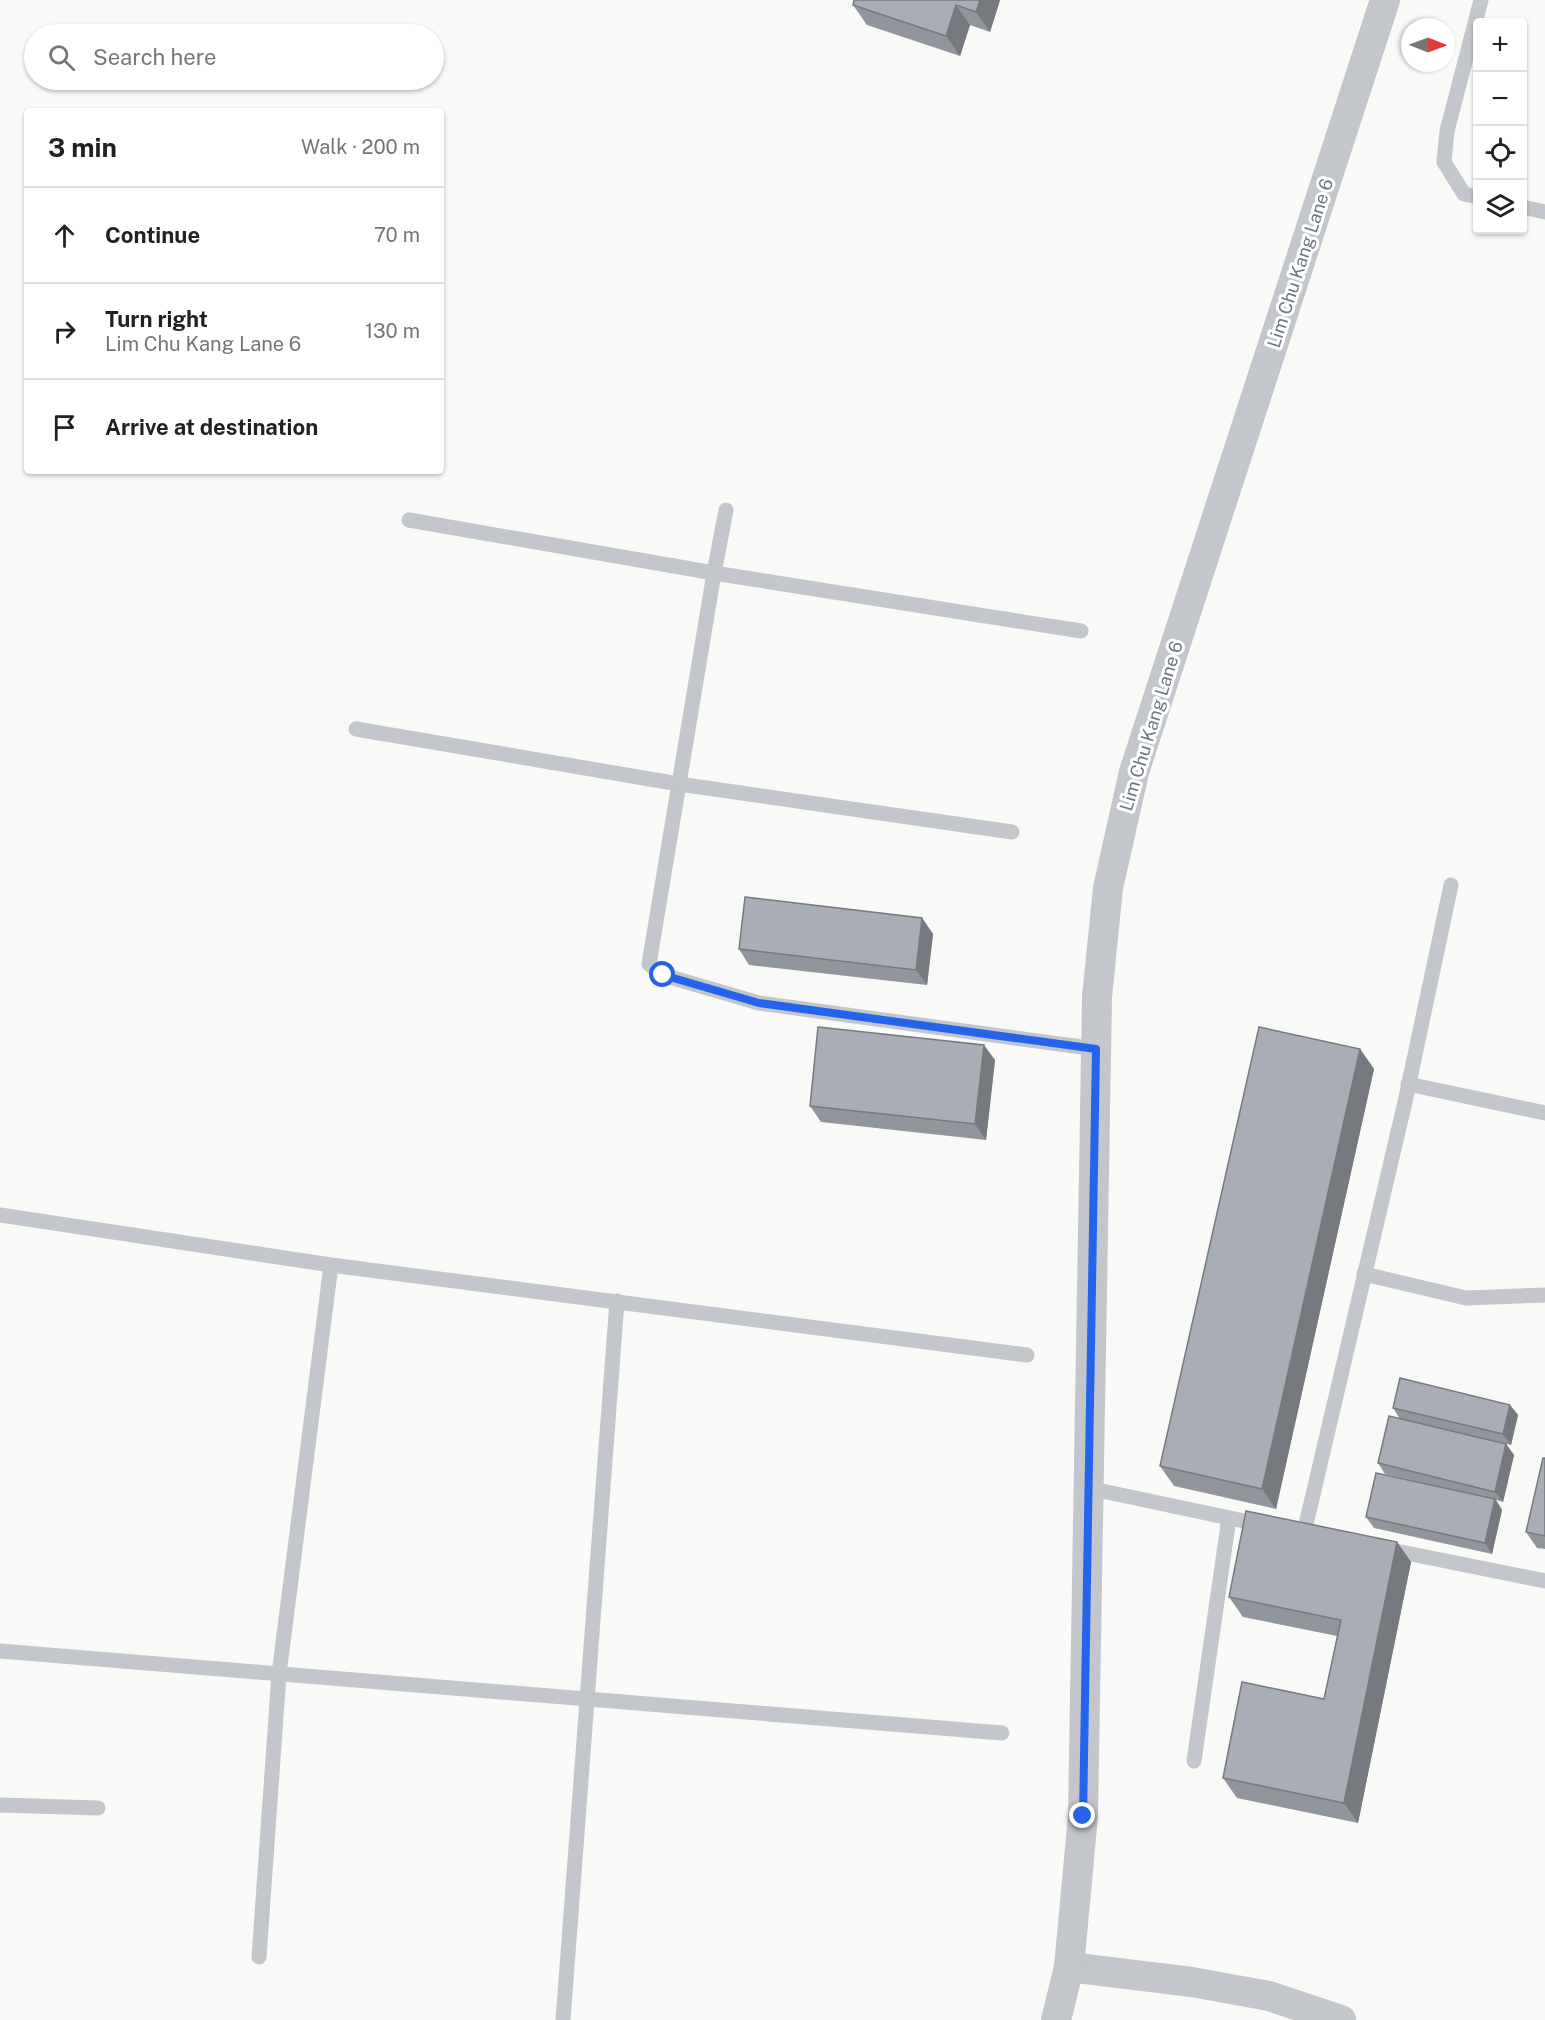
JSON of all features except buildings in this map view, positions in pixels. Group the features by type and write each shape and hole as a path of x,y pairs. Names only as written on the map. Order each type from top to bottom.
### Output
{"street":[{"name":"Lim Chu Kang Lane 6","path":"1056,2020 1069,1967 1083,1816 1097,997 1108,888 1134,772 1385,0"},
{"path":"1069,1967 1269,1996 1341,2020"}],"lane":[{"path":"1473,196 1464,194 1444,162 1447,131 1481,0"},
{"path":"1527,208 1545,212"},
{"path":"726,510 649,964 663,975 759,1003 1096,1049"},
{"path":"409,520 714,573 1081,631"},
{"path":"356,729 679,784 1012,832"},
{"path":"1088,1488 1299,1532 1364,1274 1451,885"},
{"path":"1408,1084 1545,1113"},
{"path":"0,1215 331,1265 1027,1355"},
{"path":"259,1957 279,1674 331,1265"},
{"path":"1364,1274 1466,1298 1545,1295"},
{"path":"563,2020 617,1301"},
{"path":"1194,1761 1229,1518"},
{"path":"1373,1547 1545,1581"},
{"path":"0,1651 1002,1733"},
{"path":"0,1805 98,1808"}],"route":[{"path":"663,975 759,1003 1096,1049 1083,1816"}]}
